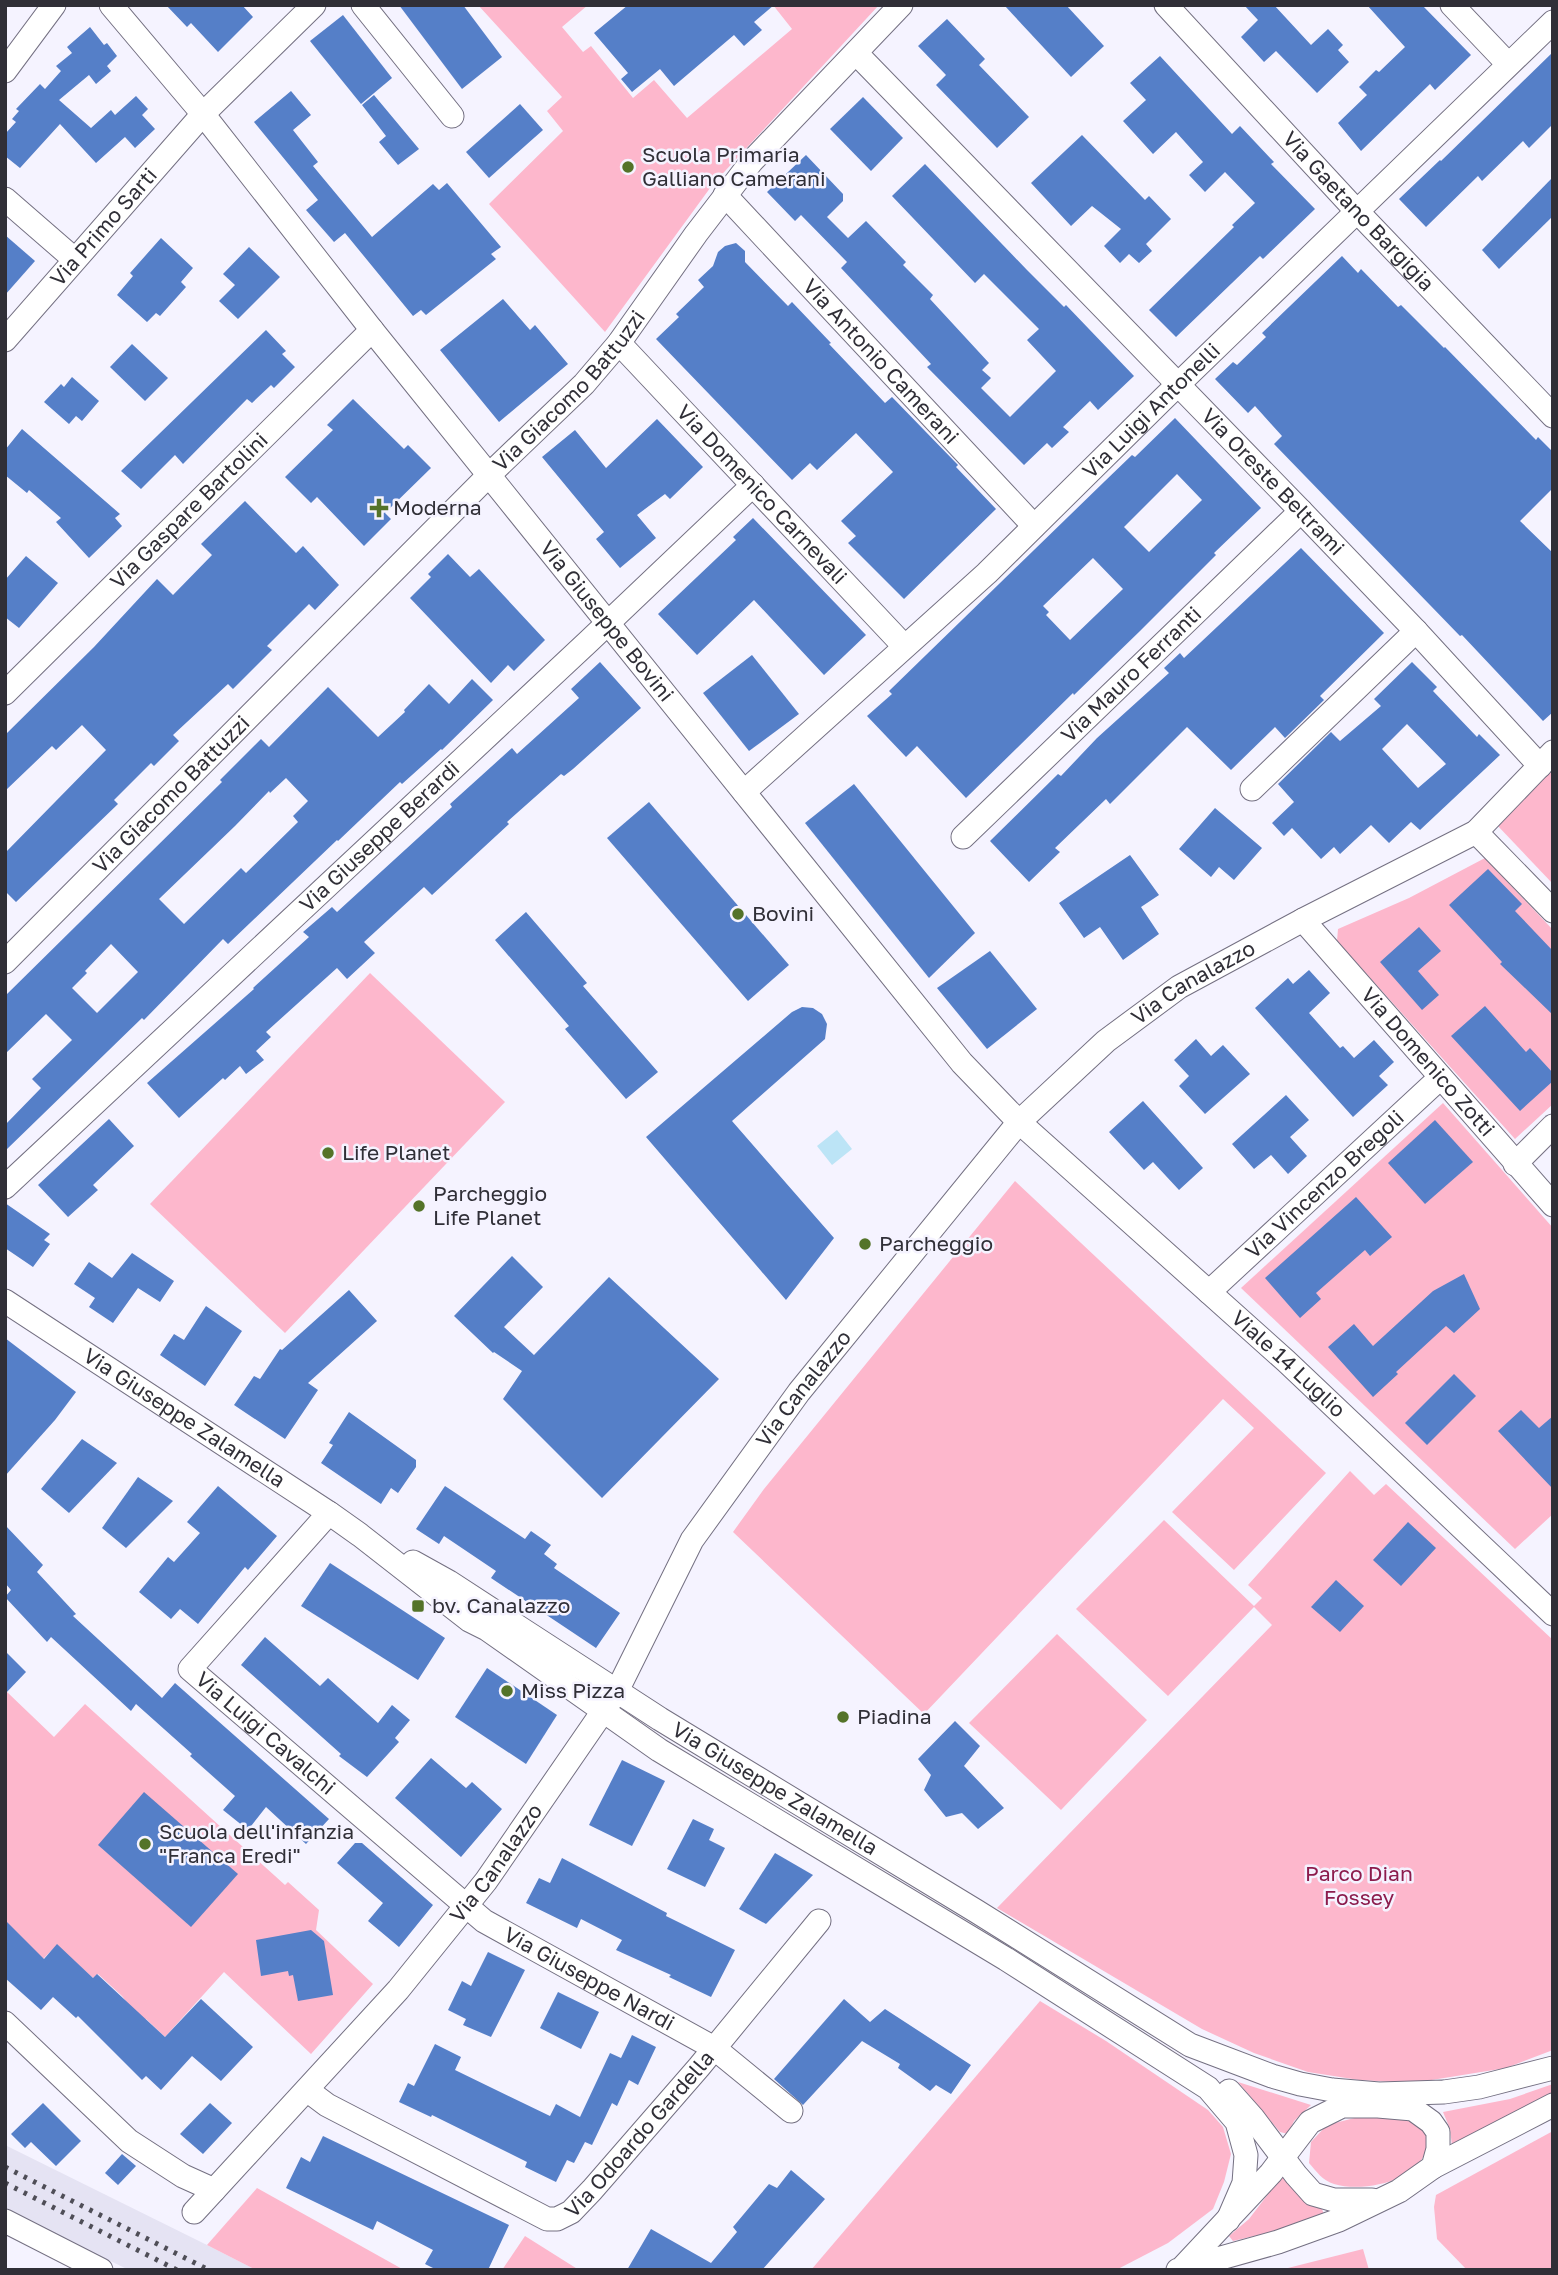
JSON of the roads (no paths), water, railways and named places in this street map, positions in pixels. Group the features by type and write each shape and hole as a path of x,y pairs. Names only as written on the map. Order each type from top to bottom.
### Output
{"street":[{"path":"5,71 54,5"},
{"name":"Via Giuseppe Bovini","path":"111,5 203,114 372,330 962,1063 1019,1122"},
{"name":"Via Primo Sarti","path":"5,340 203,114 314,5"},
{"path":"363,5 452,116"},
{"name":"Via Giacomo Battuzzi","path":"5,962 489,475 584,384 619,343 752,161 901,5"},
{"name":"Via Gaetano Bargigia","path":"1166,5 1357,211 1553,416"},
{"path":"1452,5 1508,64"},
{"name":"Via Luigi Antonelli","path":"744,792 987,573 1178,384 1553,22"},
{"name":"Via Oreste Beltrami","path":"856,53 1416,631 1546,759"},
{"name":"Via Antonio Camerani","path":"725,195 1034,526"},
{"path":"5,199 74,260"},
{"name":"Via Gaspare Bartolini","path":"5,693 372,330"},
{"name":"Via Domenico Carnevali","path":"619,343 904,646"},
{"name":"Via Giuseppe Berardi","path":"5,1187 753,485"},
{"name":"Via Mauro Ferranti","path":"963,837 1301,511"},
{"path":"1252,789 1416,631"},
{"name":"Via Canalazzo","path":"194,2212 398,1990 486,1881 604,1720 692,1540 799,1392 1019,1122 1106,1041 1179,987 1476,832 1546,759"},
{"path":"1476,832 1553,911"},
{"name":"Via Domenico Zotti","path":"1303,920 1553,1205"},
{"name":"Via Vincenzo Bregoli","path":"1209,1292 1440,1078"},
{"name":"Viale 14 Luglio","path":"1019,1122 1296,1371 1553,1614"},
{"path":"1516,1164 1553,1126"},
{"name":"Via Giuseppe Zalamella","path":"5,1301 329,1513 470,1620 487,1629 604,1720 659,1750 1006,1959 1208,2088 1237,2122 1246,2155 1244,2183 1228,2220"},
{"name":"Via Luigi Cavalchi","path":"329,1513 190,1669 466,1905"},
{"name":"Via Giuseppe Zalamella","path":"360,1535 449,1582 617,1691 1190,2045 1259,2082 1342,2106"},
{"path":"604,1720 625,1717 639,1721 754,1790 773,1798 790,1799"},
{"name":"Via Giuseppe Nardi","path":"466,1905 484,1921 714,2048 791,2111"},
{"name":"Via Odoardo Gardella","path":"307,2090 327,2105 547,2219 557,2219 571,2212 592,2190 819,1921"},
{"name":"Via Giuseppe Zalamella","path":"1006,1959 1042,1970 1196,2063 1228,2089 1283,2157"},
{"path":"5,2023 129,2141 183,2176 214,2190"},
{"name":"Via Giuseppe Zalamella","path":"1190,2045 1300,2084 1379,2094 1444,2092 1479,2087 1553,2068"},
{"path":"1181,2268 1271,2173 1310,2122 1342,2106 1413,2109 1538,2084 1553,2075"},
{"path":"1181,2268 1278,2242 1339,2220 1399,2191 1433,2167 1553,2105"},
{"path":"1413,2109 1431,2122 1438,2132 1438,2149 1433,2167"},
{"path":"1283,2157 1313,2194 1334,2200 1378,2200"},
{"path":"5,2221 101,2270"}],"water":[{"path":"837,1130 852,1149 832,1165 817,1146"}],"railway":[{"path":"5,2167 209,2270"},
{"path":"5,2183 177,2270"}],"place":[{"name":"Scuola Primaria Galliano Camerani","path":"628,167"},
{"name":"Moderna","path":"379,508"},
{"name":"Bovini","path":"738,914"},
{"name":"Life Planet","path":"328,1153"},
{"name":"Parcheggio Life Planet","path":"419,1206"},
{"name":"Parcheggio","path":"865,1244"},
{"name":"bv. Canalazzo","path":"418,1606"},
{"name":"Miss Pizza","path":"507,1691"},
{"name":"Piadina","path":"843,1717"},
{"name":"Scuola dell'infanzia \"Franca Eredi\"","path":"145,1844"}],"park label":[{"name":"Parco Dian Fossey","path":"1359,1886"}]}
